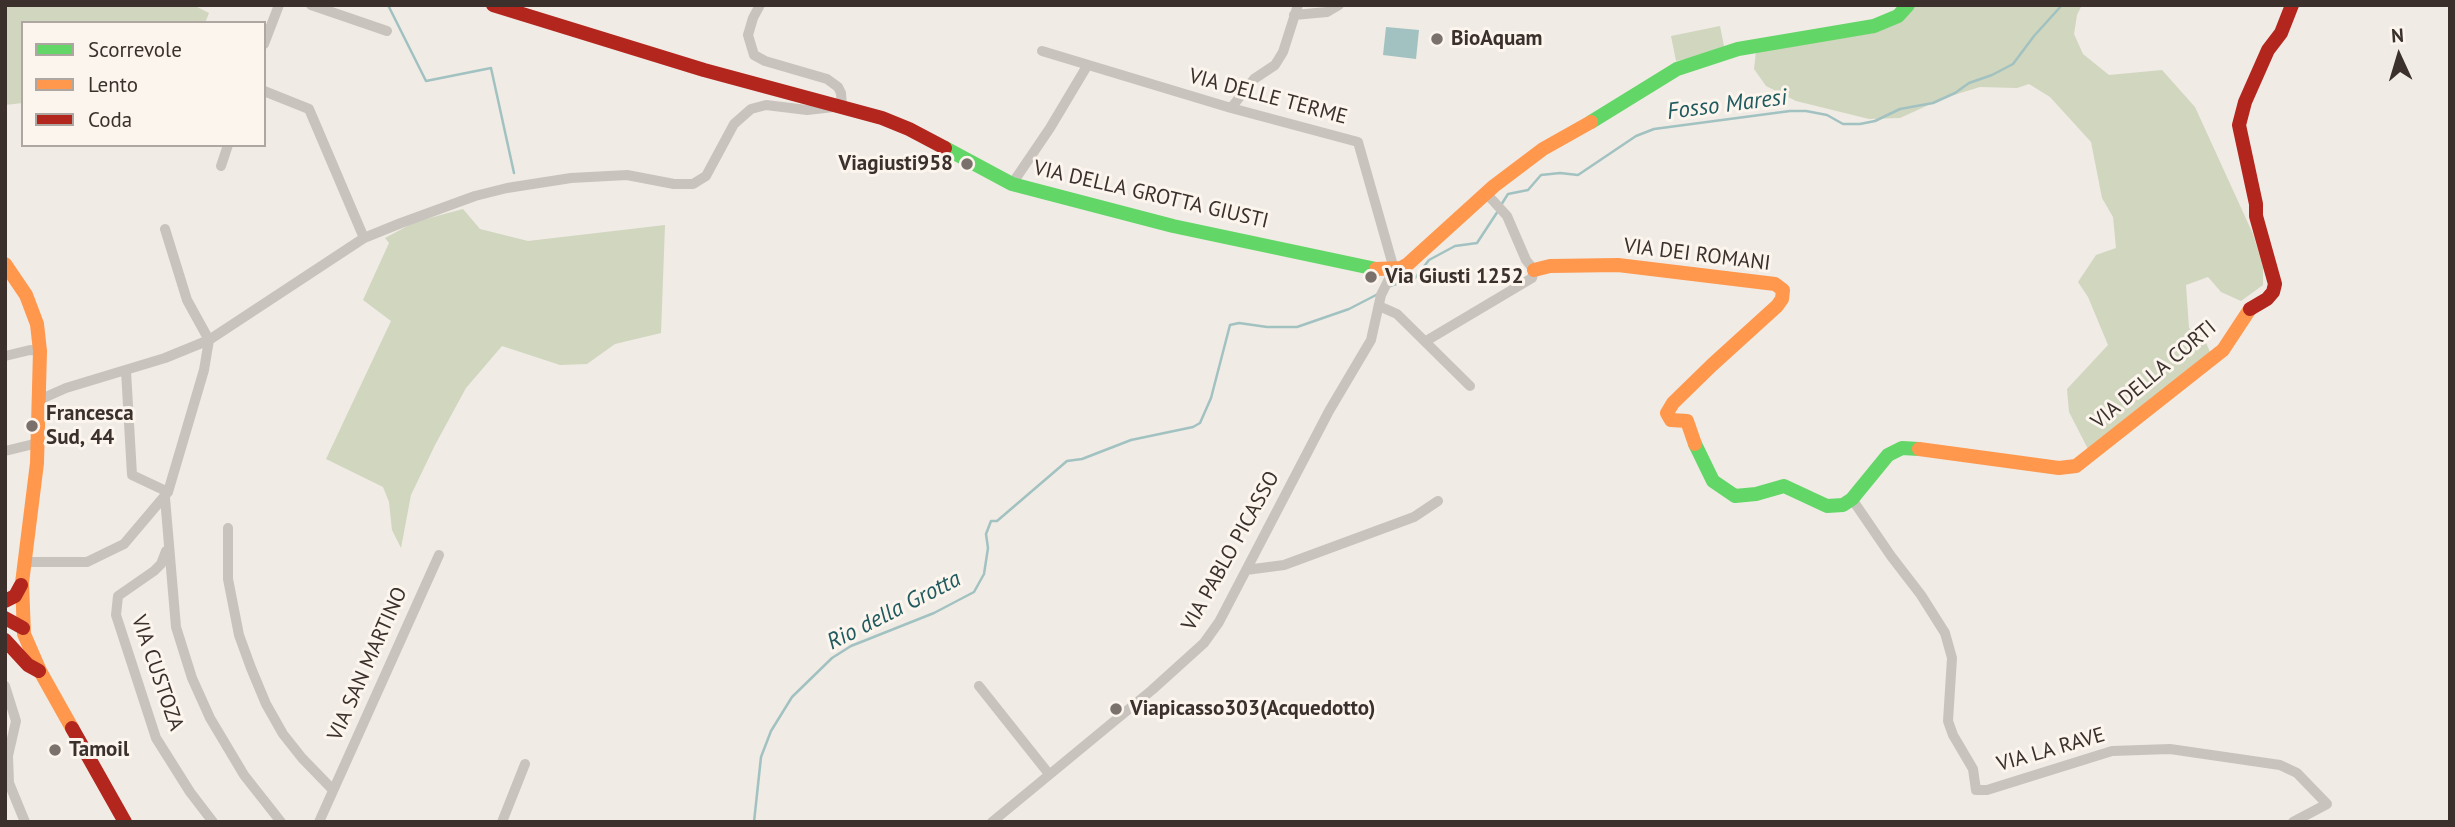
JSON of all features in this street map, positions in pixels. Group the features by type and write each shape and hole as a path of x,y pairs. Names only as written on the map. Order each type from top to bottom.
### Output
{"street":[{"path":"266,39 279,5"},
{"path":"311,5 387,31"},
{"name":"VIA DELLA GROTTA GIUSTI","path":"493,5 705,70 842,106 909,129 1012,184 1173,226 1368,268 1394,269"},
{"path":"40,400 66,388 126,371 209,340 364,238 475,197 542,182 627,175 674,184 693,184 706,176 734,124 751,108 766,105 807,110 842,106 838,87 827,79 765,61 754,55 748,35 760,5"},
{"path":"1231,108 1254,79 1275,65 1283,52 1296,10 1326,12 1339,5"},
{"path":"1394,269 1408,264 1501,180 1543,149 1677,69 1738,50 1874,26 1898,16 1908,5"},
{"name":"VIA DELLA CORTI","path":"1852,499 1888,455 1902,448 1927,449 2059,468 2076,466 2223,350 2247,312 2267,299 2275,284 2256,215 2239,125 2245,102 2268,50 2281,33 2292,5"},
{"name":"VIA DELLE TERME","path":"1042,51 1231,108 1358,142 1394,269"},
{"path":"1012,184 1051,128 1087,66"},
{"path":"266,92 309,109 364,238"},
{"path":"220,166 227,147"},
{"path":"1426,341 1532,278 1534,270 1526,260 1507,216 1486,193"},
{"path":"165,229 187,300 209,340 204,370 167,495 168,545 176,627 192,678 210,718 244,775 281,822"},
{"path":"5,264 26,295 37,324 40,351 38,443 22,583 24,631 40,671 125,822"},
{"name":"VIA DEI ROMANI","path":"1534,270 1550,266 1618,265 1780,286 1784,294 1777,306 1673,403 1668,410 1668,417 1676,422 1687,421 1713,481 1735,496 1756,494 1784,486 1827,506 1843,505 1852,499"},
{"name":"VIA PABLO PICASSO","path":"992,822 1191,657 1219,622 1329,411 1371,340 1382,296 1394,269"},
{"path":"1382,296 1471,386"},
{"path":"5,356 30,350 40,351"},
{"path":"126,371 132,475 167,495"},
{"path":"5,451 38,443"},
{"path":"24,562 87,562 124,544 167,495"},
{"name":"VIA LA RAVE","path":"1852,499 1945,633 1952,658 1948,721 1953,736 1973,769 1976,790 1987,790 2112,751 2170,749 2280,765 2297,773 2327,804 2294,822"},
{"path":"1246,570 1284,565 1414,517 1438,501"},
{"name":"VIA SAN MARTINO","path":"228,528 228,579 239,635 251,668 266,705 283,734 333,790"},
{"name":"VIA CUSTOZA","path":"168,545 158,567 118,596 116,615 156,738 190,792 213,822"},
{"name":"VIA SAN MARTINO","path":"319,822 439,555"},
{"path":"5,601 15,596 22,583"},
{"path":"5,618 24,631"},
{"path":"5,639 16,639 24,631"},
{"path":"5,639 28,665 40,671"},
{"path":"5,686 16,721 8,756 9,783 25,822"},
{"path":"979,686 1049,774"},
{"path":"502,822 525,764"}],"green space":[{"path":"5,5 193,5 209,13 206,21 21,21 21,103 5,105"},
{"path":"1913,5 2082,5 2077,15 2074,34 2083,54 2109,75 2162,70 2195,107 2253,234 2263,267 2263,285 2241,301 2221,292 2208,277 2186,285 2189,328 2204,338 2210,352 2088,449 2069,412 2067,389 2108,345 2088,297 2078,282 2096,255 2116,248 2113,217 2102,198 2091,142 2050,97 2029,84 2017,88 1980,87 1944,98 1900,118 1869,119 1796,101 1766,86 1754,69 1756,51 1873,33"},
{"path":"1720,26 1725,51 1676,61 1671,36"},
{"path":"463,209 480,229 528,241 665,225 661,333 615,344 587,364 560,365 502,346 466,388 435,445 411,495 401,548 392,530 389,502 383,487 326,459 391,321 363,300 389,243 385,238 415,222"}],"water":[{"path":"1386,27 1419,30 1416,59 1383,55"}],"waterway":[{"path":"388,5 426,81 491,68 514,173"},
{"name":"Fosso Maresi","path":"1501,205 1508,194 1528,190 1541,175 1578,175 1636,136 1654,129 1790,111 1827,115 1843,124 1860,124 1875,121 1900,109 1933,103 1969,83 2013,64 2062,5"},
{"name":"Fosso Maresi","path":"1390,286 1415,278 1429,260 1455,246 1477,243 1498,211"},
{"name":"Rio della Grotta","path":"754,822 761,757 771,731 792,697 832,658 851,646 934,613 974,592 984,574 988,548 986,534 991,521 997,521 1067,461 1082,459 1131,440 1193,427 1200,423 1211,398 1230,325 1239,323 1297,327 1349,309 1378,294"}],"traffic: fast":[{"path":"1591,122 1677,69 1738,49 1874,26 1898,16 1908,5"},
{"path":"945,148 1012,184 1173,226 1376,269"},
{"path":"1695,444 1713,481 1735,496 1756,494 1784,486 1827,506 1843,505 1852,499 1888,455 1902,448 1919,449"}],"traffic: slow":[{"path":"1376,269 1401,268 1408,264 1494,186 1543,149 1591,122"},
{"path":"5,264 26,295 37,324 40,351 37,463 22,583 24,634 40,671 72,728"},
{"path":"1534,270 1550,266 1618,265 1775,284 1783,290 1782,299 1777,306 1712,365 1673,403 1667,413 1671,420 1687,421 1695,444"},
{"path":"1919,449 2059,468 2076,466 2223,350 2250,309"}],"traffic: jam":[{"path":"493,5 704,70 882,118 945,148"},
{"path":"2250,309 2267,299 2275,284 2256,216 2256,204 2239,125 2245,102 2268,50 2281,33 2292,5"},
{"path":"5,601 15,596 21,585"},
{"path":"5,618 23,628"},
{"path":"5,640 28,665 39,671"},
{"path":"72,728 125,822"}],"place":[{"name":"BioAquam","path":"1437,39"},
{"name":"Viagiusti958","path":"967,164"},
{"name":"Via Giusti 1252","path":"1371,277"},
{"name":"Francesca Sud, 44","path":"32,426"},
{"name":"Viapicasso303(Acquedotto)","path":"1116,709"},
{"name":"Tamoil","path":"55,750"}]}
